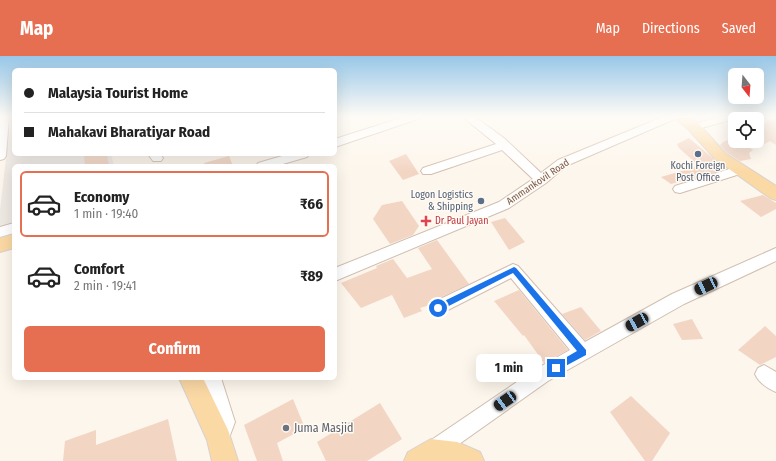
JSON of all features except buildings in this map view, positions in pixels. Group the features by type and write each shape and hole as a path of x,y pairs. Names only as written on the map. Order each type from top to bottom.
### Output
{"main road":[{"path":"701,135 720,156 776,194"},
{"path":"0,245 12,242"},
{"path":"192,380 222,450"},
{"path":"424,457 457,455 471,461"}],"street":[{"path":"0,156 2,135"},
{"path":"337,142 360,135"},
{"path":"491,135 541,180"},
{"name":"Ammankovil Road","path":"337,274 504,205 562,164 581,154 627,135"},
{"path":"427,171 504,145"},
{"path":"269,164 296,156"},
{"path":"680,189 739,170"},
{"path":"0,232 12,229"},
{"path":"424,457 542,375 678,299 776,254"},
{"path":"438,308 514,270 583,352"},
{"path":"213,380 225,422 222,450"}],"shaded area":[{"path":"9,135 12,135 12,156 112,156 114,164 12,164 12,225 0,228 0,210"}],"place":[{"name":"Kochi Foreign Post Office","path":"698,154"},
{"name":"Logon Logistics & Shipping","path":"481,201"},
{"name":"Dr Paul Jayan","path":"426,221"},
{"name":"Juma Masjid","path":"286,428"}],"route":[{"path":"438,308 514,270 583,352 556,368"}]}
